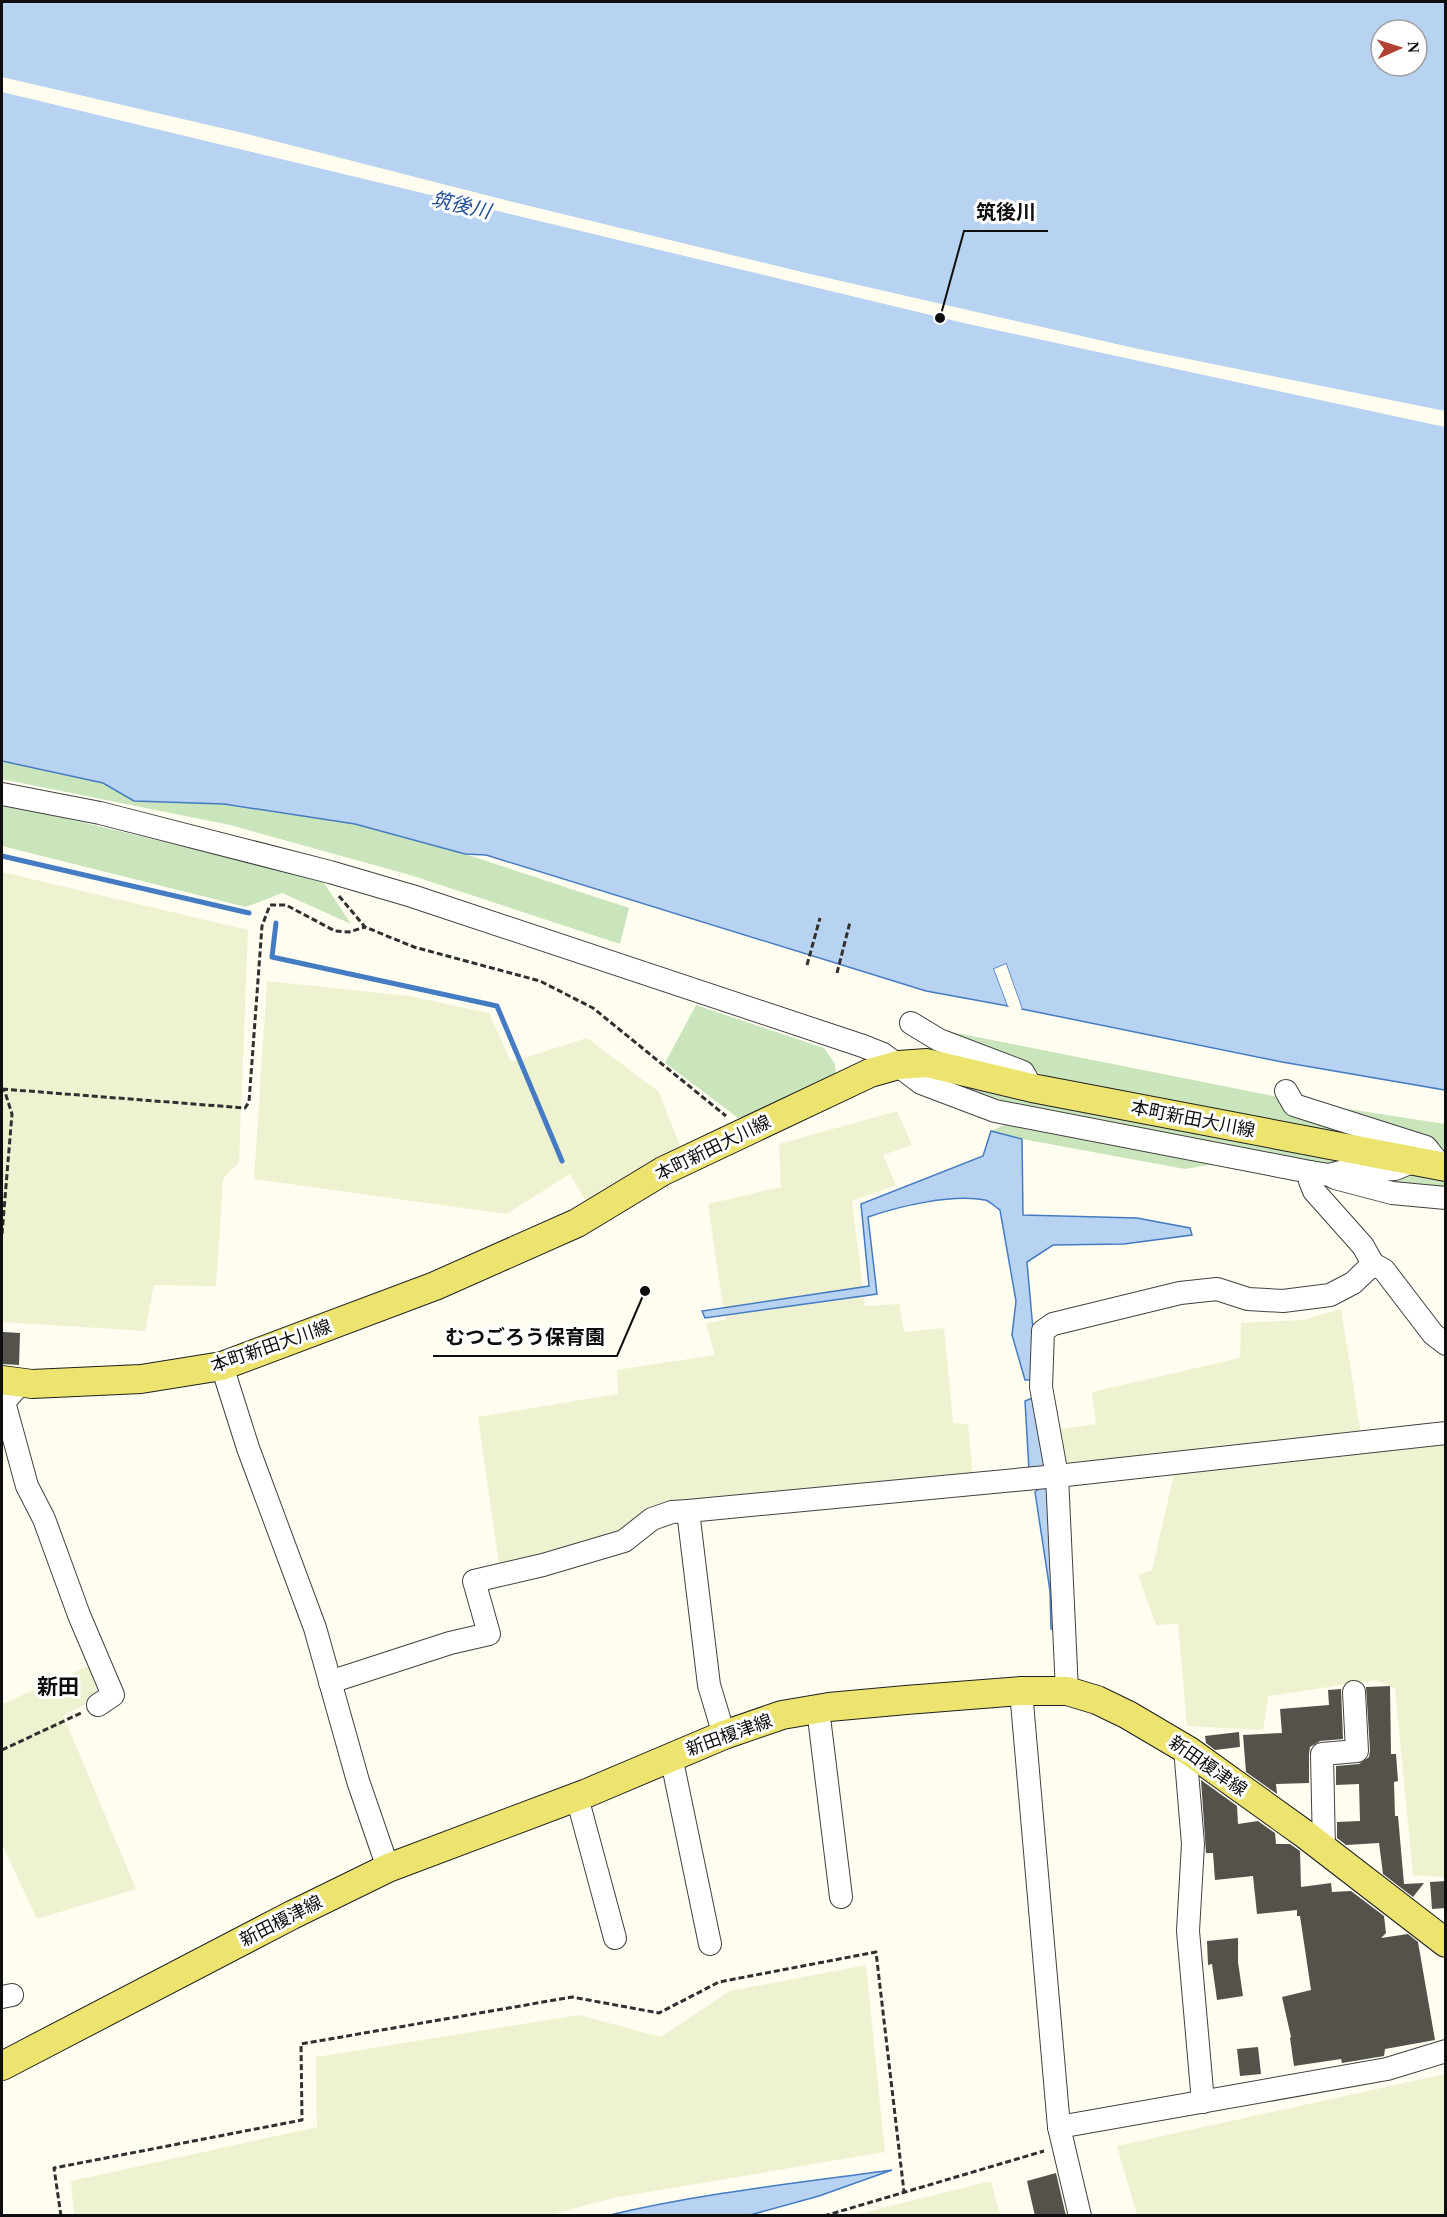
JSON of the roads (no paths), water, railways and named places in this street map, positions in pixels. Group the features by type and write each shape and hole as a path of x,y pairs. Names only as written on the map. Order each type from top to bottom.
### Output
{"main road":[{"name":"本町新田大川線","path":"12,1381 32,1384 141,1379 222,1366 435,1286 555,1233 577,1223 663,1171 870,1073 898,1065 927,1063 1032,1088 1443,1167"},
{"name":"新田榎津線","path":"2,2066 292,1915 388,1868 577,1797 724,1735 782,1715 818,1709 1020,1691 1066,1691 1097,1700 1185,1748 1324,1849 1446,1943"}],"street":[{"path":"2,794 100,813 330,872 412,896 863,1046 883,1054 921,1083 995,1111 1320,1174 1392,1193 1446,1198"},
{"path":"911,1023 939,1040 1023,1072 1032,1088"},
{"path":"1286,1090 1294,1104 1426,1147 1443,1167"},
{"path":"1412,1162 1395,1169 1320,1174 1310,1181 1314,1191 1363,1246 1373,1264 1384,1270 1433,1334 1446,1344"},
{"path":"1066,1691 1057,1476 1041,1387 1043,1331 1053,1324 1180,1293 1217,1289 1248,1299 1283,1301 1330,1295 1353,1283 1373,1264"},
{"path":"222,1366 248,1448 315,1628 358,1781 388,1868"},
{"path":"12,1381 4,1402 27,1486 44,1519 79,1615 113,1695 98,1705"},
{"path":"330,1682 450,1643 489,1635 474,1581 543,1565 624,1540 652,1519 672,1512 1057,1476 1446,1433"},
{"path":"688,1511 709,1685 724,1735"},
{"path":"1020,1691 1061,2136 1080,2216"},
{"path":"1324,1849 1322,1754 1358,1751 1354,1692"},
{"path":"818,1709 841,1897"},
{"path":"1185,1748 1193,1844 1188,1931 1203,2102"},
{"path":"672,1756 710,1944"},
{"path":"577,1797 615,1938"},
{"path":"1061,2136 1203,2102 1388,2069 1446,2051"}],"water":[{"path":"2,2 1445,2 1445,1090 1282,1062 1022,1009 1006,964 994,969 1008,1006 926,991 486,855 465,854 355,824 224,804 134,801 103,783 2,761"},
{"path":"991,1131 1022,1139 1023,1215 1137,1218 1190,1228 1192,1235 1124,1244 1053,1245 1027,1262 1035,1352 1032,1380 1025,1380 1012,1335 1016,1301 1000,1210 985,1200 957,1199 926,1202 868,1217 877,1294 705,1318 702,1311 869,1286 861,1204 983,1156"},
{"path":"1037,1396 1049,1470 1029,1470 1025,1401"},
{"path":"1042,1486 1054,1491 1065,1628 1051,1629 1050,1591 1035,1492"},
{"path":"892,2170 819,2196 750,2215 610,2215 715,2195"}],"waterway":[{"path":"2,856 249,913"},
{"path":"276,923 272,957 497,1006 562,1161"}],"place":[{"name":"筑後川","path":"940,318"},
{"name":"むつごろう保育園","path":"645,1291"}],"district":[{"name":"新田","path":"58,1687"}]}
